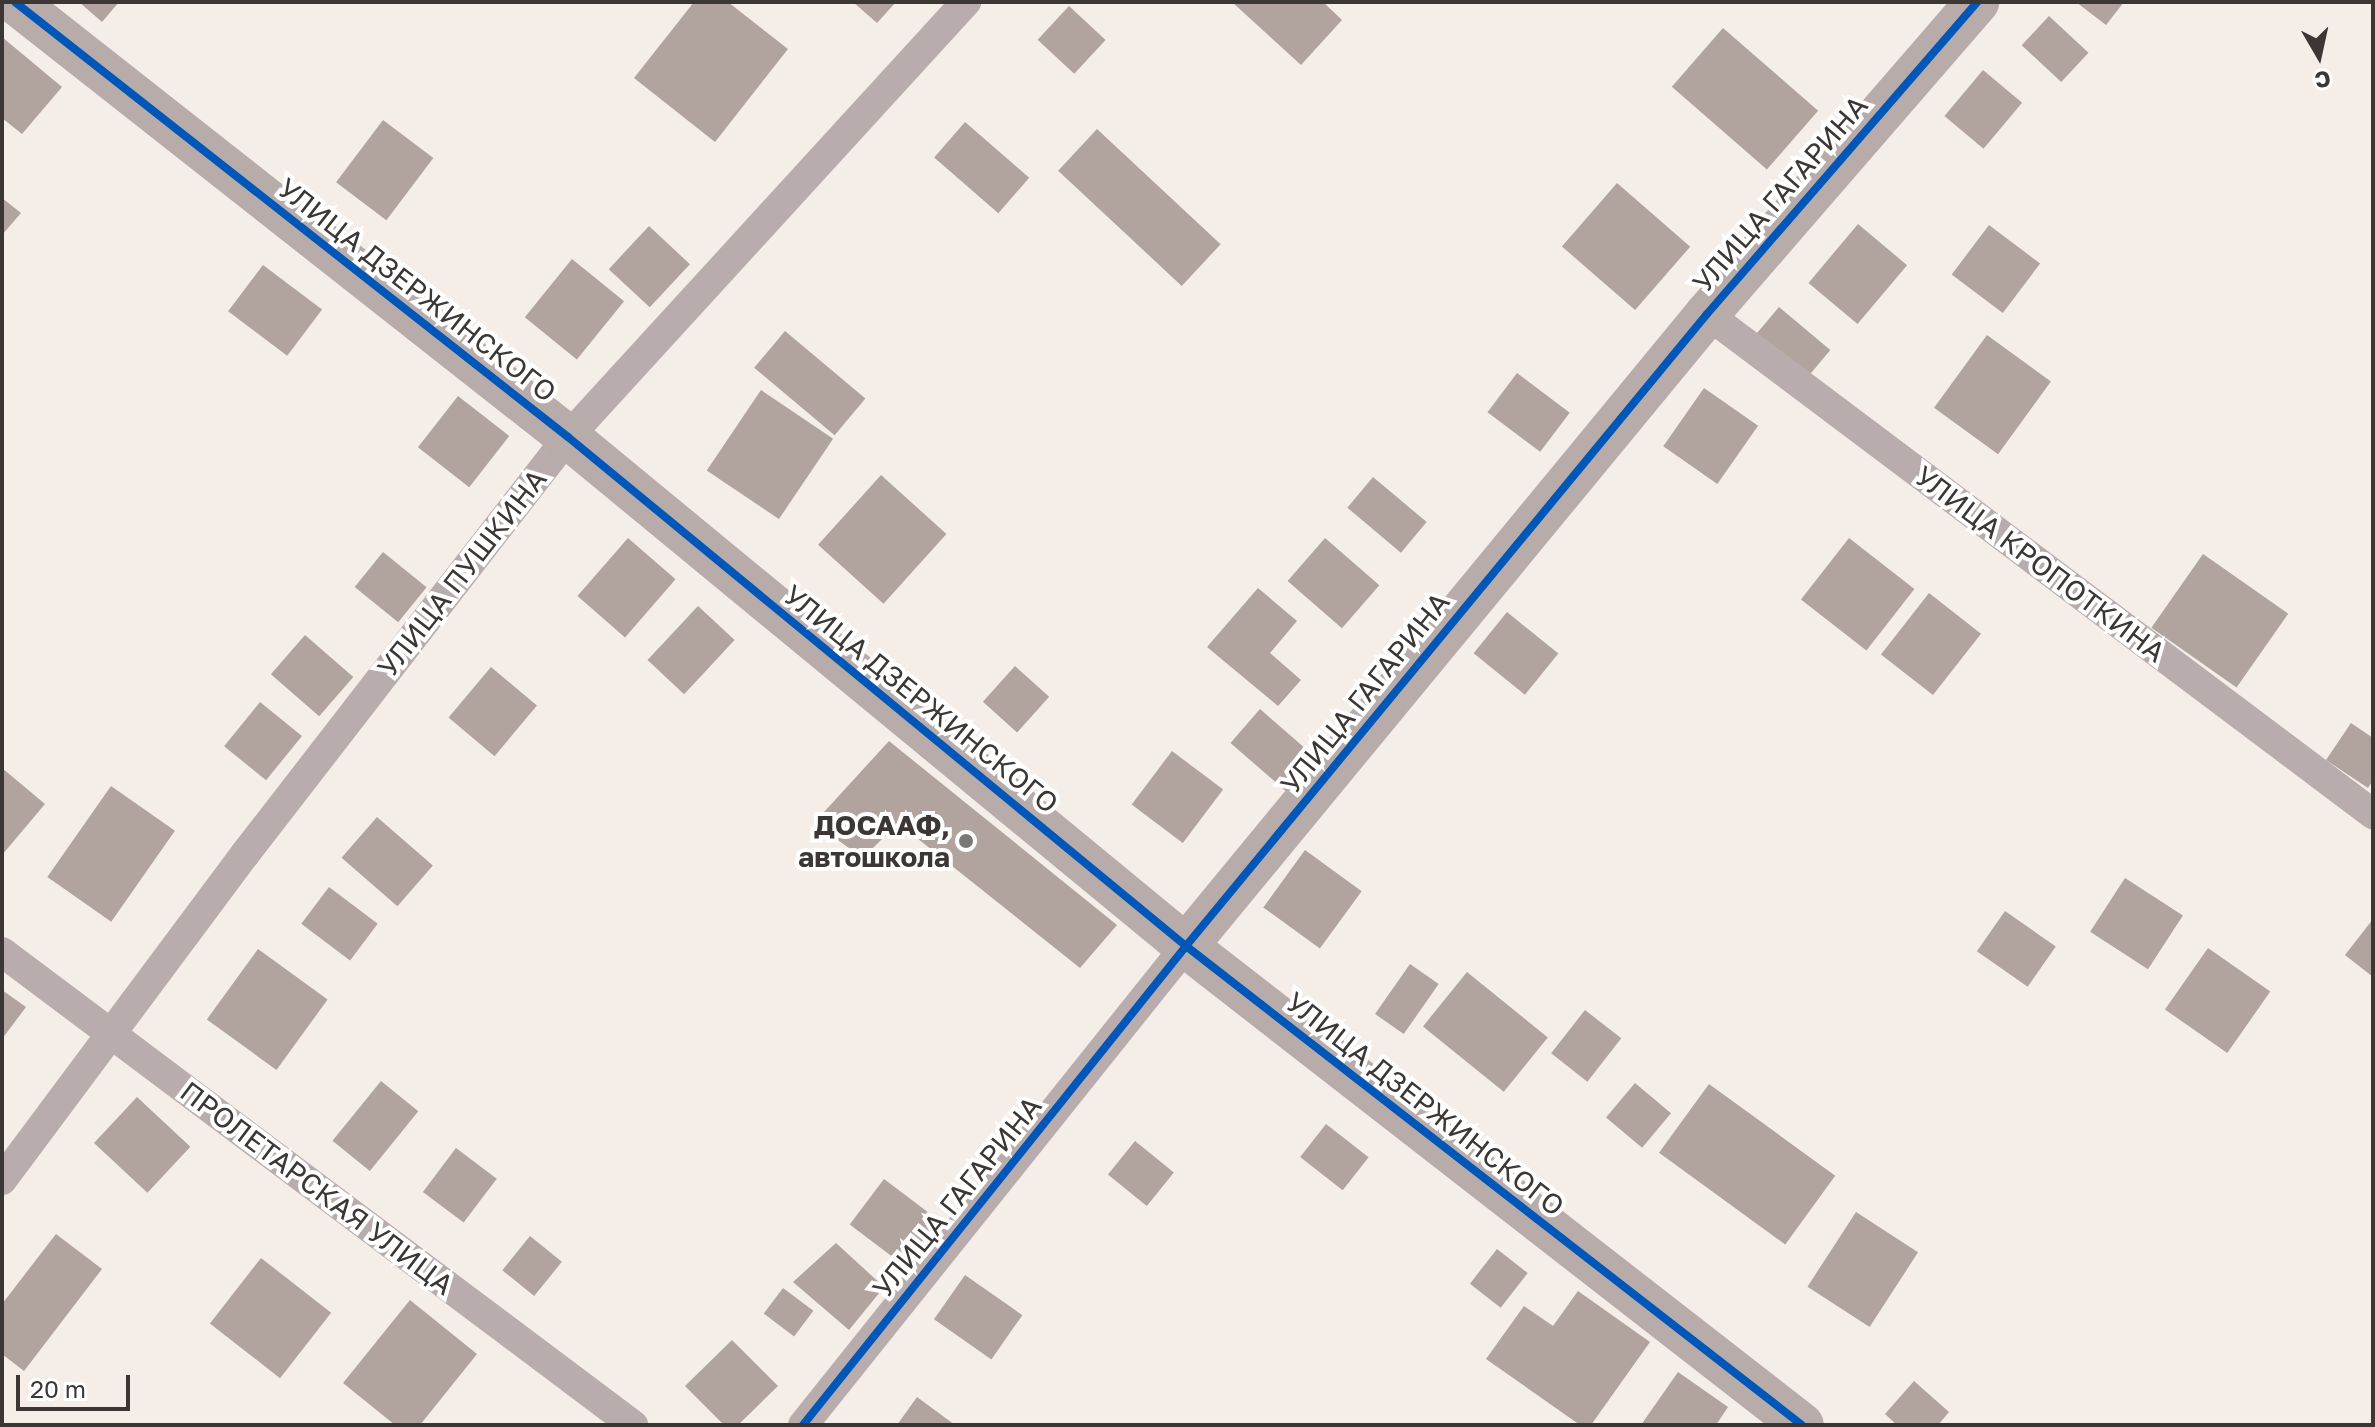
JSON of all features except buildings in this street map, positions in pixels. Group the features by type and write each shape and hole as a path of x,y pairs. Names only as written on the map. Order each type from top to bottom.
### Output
{"street":[{"name":"УЛИЦА ДЗЕРЖИНСКОГО","path":"15,2 568,437 1186,946 1802,1425"},
{"name":"УЛИЦА ПУШКИНА","path":"2,1180 110,1033 568,437 966,2"},
{"name":"УЛИЦА ГАГАРИНА","path":"803,1425 1186,946 1707,314 1977,2"},
{"name":"УЛИЦА КРОПОТКИНА","path":"1707,314 2373,814"},
{"name":"ПРОЛЕТАРСКАЯ УЛИЦА","path":"2,952 633,1425"}],"cycle path":[{"path":"15,2 568,437 1186,946 1802,1425"},
{"path":"803,1425 1186,946 1707,314 1977,2"}],"place":[{"name":"ДОСААФ, автошкола","path":"966,841"}]}
